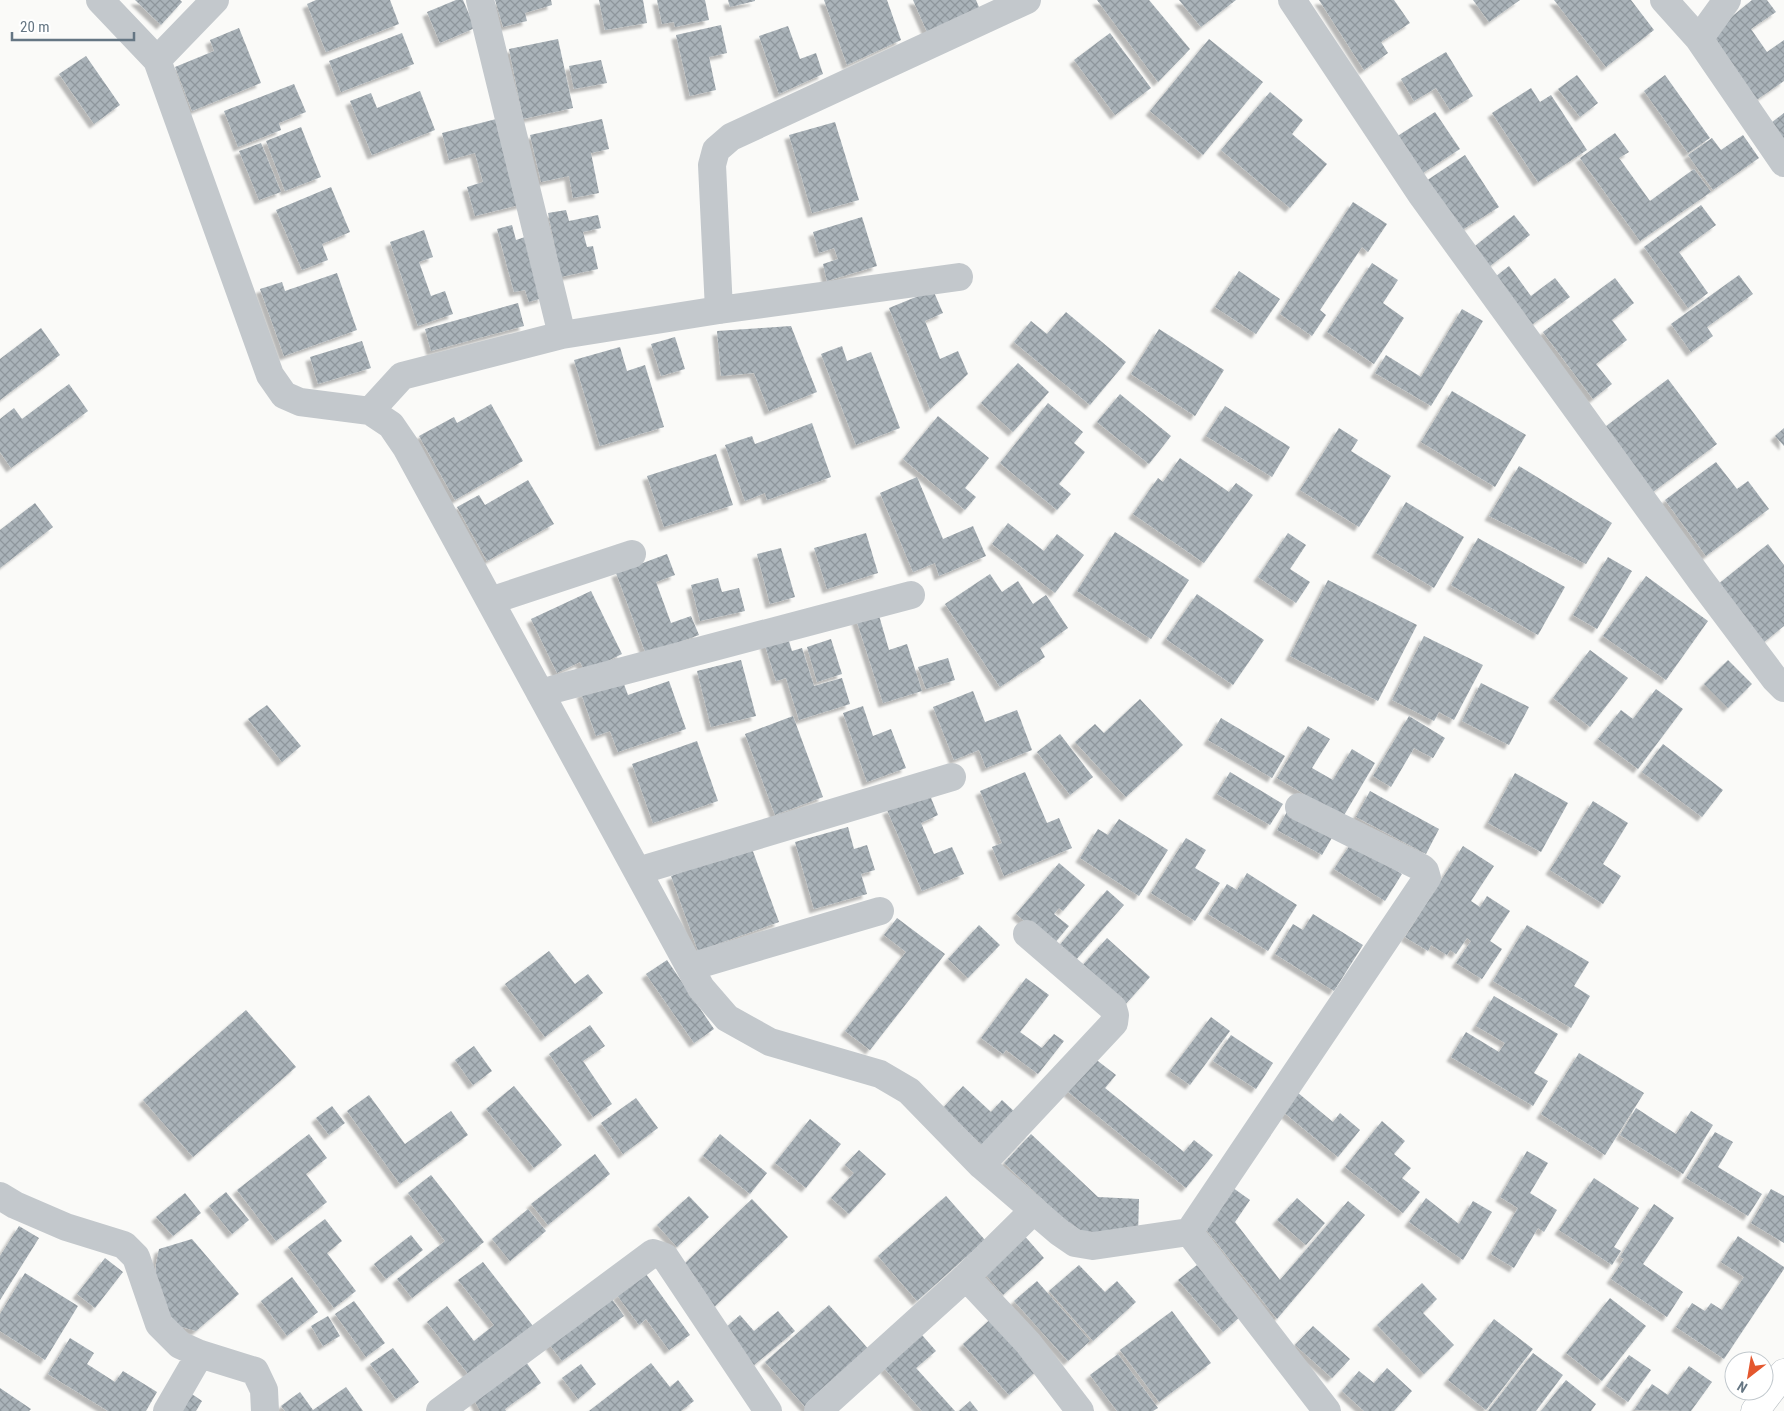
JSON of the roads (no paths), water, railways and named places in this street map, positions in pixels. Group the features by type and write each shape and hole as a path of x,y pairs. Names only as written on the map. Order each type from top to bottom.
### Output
{"street":[{"path":"100,0 157,60 270,375 284,395 300,402 370,411 392,425 406,447 701,988 727,1018 770,1042 880,1074 908,1091 982,1164 1059,1232 1075,1243 1093,1246 1189,1232 1427,878 1422,868 1299,807"},
{"path":"157,60 215,0"},
{"path":"480,0 562,335"},
{"path":"719,310 712,165 716,150 731,137 1027,0"},
{"path":"1292,0 1421,194 1702,582 1775,679 1784,688"},
{"path":"1664,0 1699,39 1784,163"},
{"path":"1699,39 1727,0"},
{"path":"370,411 402,376 562,335 719,310 958,277"},
{"path":"490,601 632,554"},
{"path":"540,693 911,595"},
{"path":"638,871 952,776"},
{"path":"690,967 880,911"},
{"path":"982,1164 1114,1023 1115,1015 1113,1008 1027,934"},
{"path":"0,1196 15,1205 66,1226 124,1245 136,1257 159,1324 180,1345 200,1354 255,1371 264,1390 266,1411"},
{"path":"818,1411 966,1277 1034,1210"},
{"path":"1189,1232 1327,1411"},
{"path":"440,1411 654,1253 664,1257 768,1411"},
{"path":"966,1277 1028,1343 1080,1411"},
{"path":"167,1411 200,1354"},
{"path":"1755,1411 1784,1373"}]}
